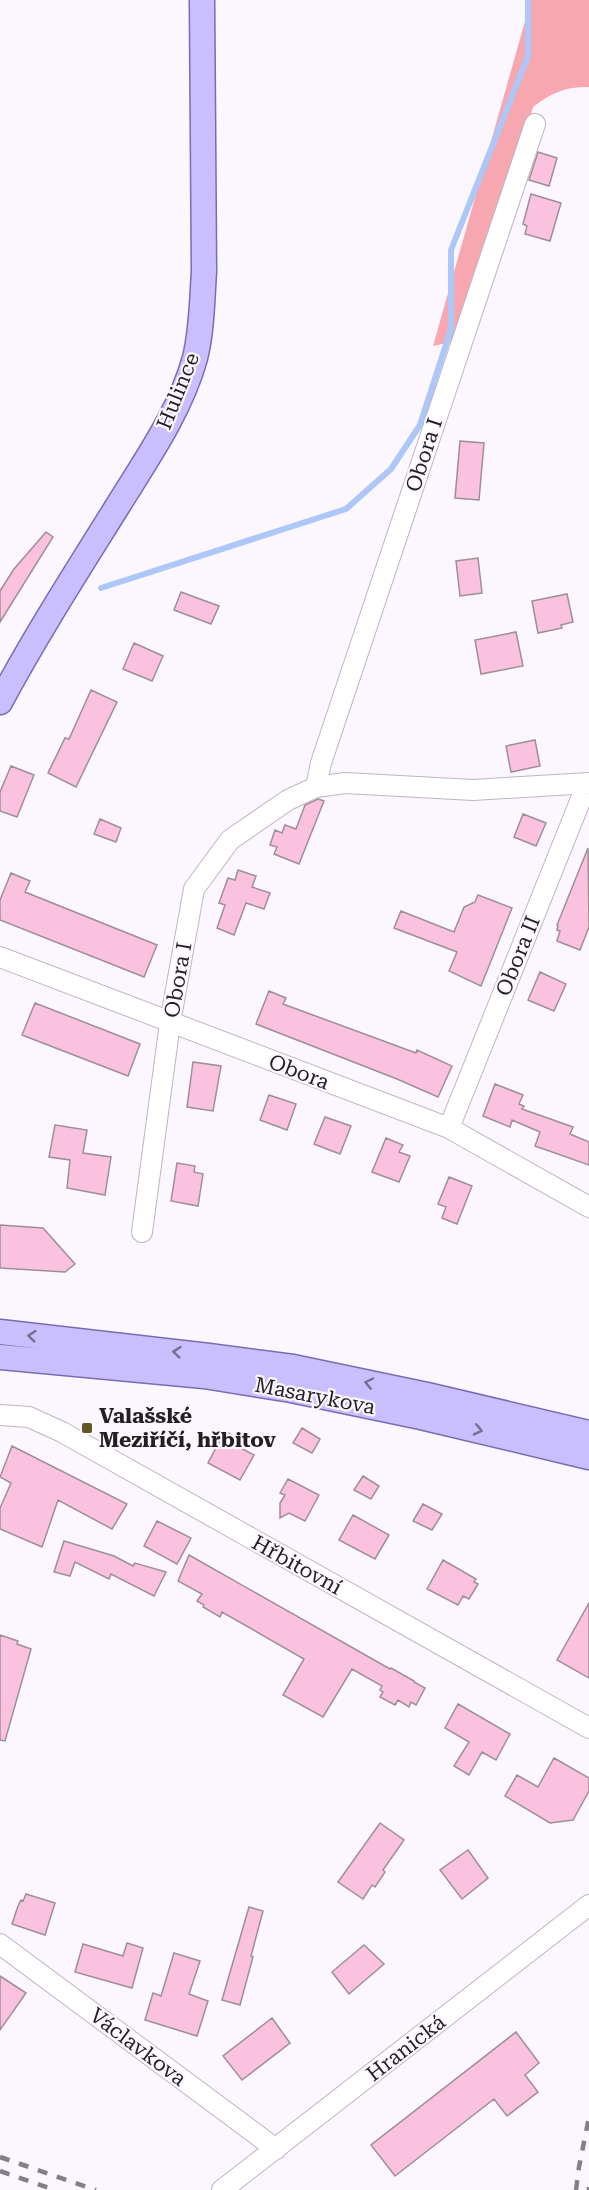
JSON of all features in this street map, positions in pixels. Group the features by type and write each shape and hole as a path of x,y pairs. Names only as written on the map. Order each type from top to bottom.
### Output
{"main road":[{"name":"Hulince","path":"0,702 32,644 165,428 184,388 195,356 204,272 202,0"},
{"name":"Masarykova","path":"0,1332 293,1367 589,1457"},
{"name":"Masarykova","path":"0,1357 204,1376 291,1390 424,1406 589,1433"}],"street":[{"name":"Obora I","path":"316,787 321,763 535,124"},
{"name":"Obora I","path":"142,1232 170,1023 194,889 230,840 288,800 316,787 345,783 473,790 588,783"},
{"name":"Obora II","path":"449,1128 588,783"},
{"name":"Obora","path":"0,957 449,1128 589,1207"},
{"name":"Hřbitovní","path":"0,1415 29,1417 62,1432 589,1728"},
{"name":"Hranická","path":"222,2190 589,1905"},
{"name":"Václavkova","path":"0,1944 276,2149"}],"shaded area":[{"path":"531,0 589,0 589,87 560,91 533,107 464,339 433,346"}],"building":[{"path":"538,152 557,158 549,186 529,180"},
{"path":"531,194 561,203 550,241 525,234 527,226 523,224"},
{"path":"460,441 484,443 479,500 455,498"},
{"path":"46,532 53,537 0,622 0,591 14,569"},
{"path":"478,558 482,593 460,596 456,561"},
{"path":"181,592 219,606 211,624 174,610"},
{"path":"567,594 573,622 561,625 562,628 538,633 532,601"},
{"path":"516,632 523,666 481,674 475,640"},
{"path":"134,643 163,656 152,681 123,669"},
{"path":"91,690 117,702 76,787 48,773 65,738 69,739"},
{"path":"535,740 540,766 511,772 506,746"},
{"path":"11,766 34,775 17,817 0,811 0,792"},
{"path":"318,799 324,801 299,864 274,854 277,847 270,845 275,830 282,833 285,825 296,829 305,805"},
{"path":"523,814 546,823 536,846 514,837"},
{"path":"100,819 121,828 116,842 94,834"},
{"path":"588,848 589,927 580,950 557,941 560,931 557,930 557,925"},
{"path":"238,870 256,876 252,887 270,893 264,909 246,903 234,935 217,928 225,905 219,903 228,878 235,880"},
{"path":"11,873 30,881 25,892 157,945 144,977 0,920 0,900"},
{"path":"478,895 512,908 481,986 449,971 457,952 394,928 401,911 454,932 464,907 475,902"},
{"path":"540,972 566,984 554,1011 528,1000"},
{"path":"269,991 286,998 283,1004 416,1053 417,1050 452,1066 438,1097 256,1024"},
{"path":"35,1003 140,1044 128,1076 22,1035"},
{"path":"193,1062 221,1066 213,1111 187,1107"},
{"path":"495,1084 523,1095 519,1104 524,1106 522,1109 573,1127 570,1134 589,1142 589,1165 535,1146 540,1132 512,1120 510,1127 483,1116"},
{"path":"269,1095 296,1104 287,1130 260,1120"},
{"path":"325,1117 351,1126 340,1154 314,1144"},
{"path":"55,1125 87,1130 83,1153 111,1157 105,1195 67,1188 70,1160 49,1157"},
{"path":"386,1138 403,1145 399,1152 410,1156 399,1182 372,1172"},
{"path":"177,1163 195,1166 194,1172 203,1174 198,1206 171,1201"},
{"path":"449,1177 472,1186 457,1224 442,1218 446,1207 438,1204"},
{"path":"0,1225 43,1228 75,1264 65,1272 0,1268"},
{"path":"302,1428 320,1439 312,1453 293,1443"},
{"path":"225,1431 240,1440 237,1446 254,1455 240,1480 208,1463"},
{"path":"12,1446 127,1504 112,1529 58,1500 42,1547 0,1529 0,1508 11,1483 0,1477"},
{"path":"363,1476 379,1486 371,1499 354,1490"},
{"path":"288,1479 319,1495 305,1521 289,1513 280,1518 280,1503 285,1495 280,1493"},
{"path":"423,1504 442,1514 432,1530 413,1521"},
{"path":"353,1515 389,1535 375,1559 339,1540"},
{"path":"157,1521 191,1538 177,1564 144,1546"},
{"path":"64,1541 114,1556 133,1566 135,1563 166,1572 154,1596 111,1574 109,1579 75,1562 70,1576 54,1572"},
{"path":"189,1555 425,1688 416,1705 411,1702 409,1707 398,1700 395,1705 380,1697 383,1692 380,1690 382,1686 352,1669 323,1717 283,1695 304,1659 222,1612 220,1617 203,1607 204,1605 197,1601 202,1594 178,1581"},
{"path":"443,1560 476,1579 474,1582 478,1584 469,1599 463,1596 458,1605 427,1589"},
{"path":"589,1603 589,1678 557,1660"},
{"path":"0,1635 18,1641 17,1644 31,1649 5,1741 0,1740"},
{"path":"458,1704 510,1734 496,1760 482,1752 469,1775 454,1766 469,1742 445,1728"},
{"path":"554,1758 589,1778 589,1791 573,1820 550,1823 505,1796 517,1775 538,1787"},
{"path":"380,1823 404,1840 383,1870 385,1872 375,1887 372,1885 363,1899 338,1882"},
{"path":"468,1850 488,1878 462,1899 440,1870"},
{"path":"26,1894 55,1903 45,1935 12,1924 18,1906"},
{"path":"249,1907 263,1911 240,2005 222,2000"},
{"path":"127,1943 143,1948 132,1988 75,1972 83,1944 123,1956"},
{"path":"364,1945 384,1964 349,1994 332,1972"},
{"path":"174,1953 200,1961 189,1994 208,2001 197,2036 145,2020 153,1993 161,1996"},
{"path":"0,1976 26,1993 0,2030"},
{"path":"272,2018 290,2043 242,2080 223,2056"},
{"path":"516,2032 539,2063 525,2075 538,2092 507,2116 494,2099 395,2176 371,2145"}],"waterway":[{"path":"101,588 346,509 391,469 420,425 451,329 451,250 528,56 528,0"}],"railway":[{"path":"576,2190 589,2117"},
{"path":"0,2157 96,2190"},
{"path":"0,2171 55,2190"}],"place":[{"name":"Valašské Meziříčí, hřbitov","path":"87,1428"}]}
